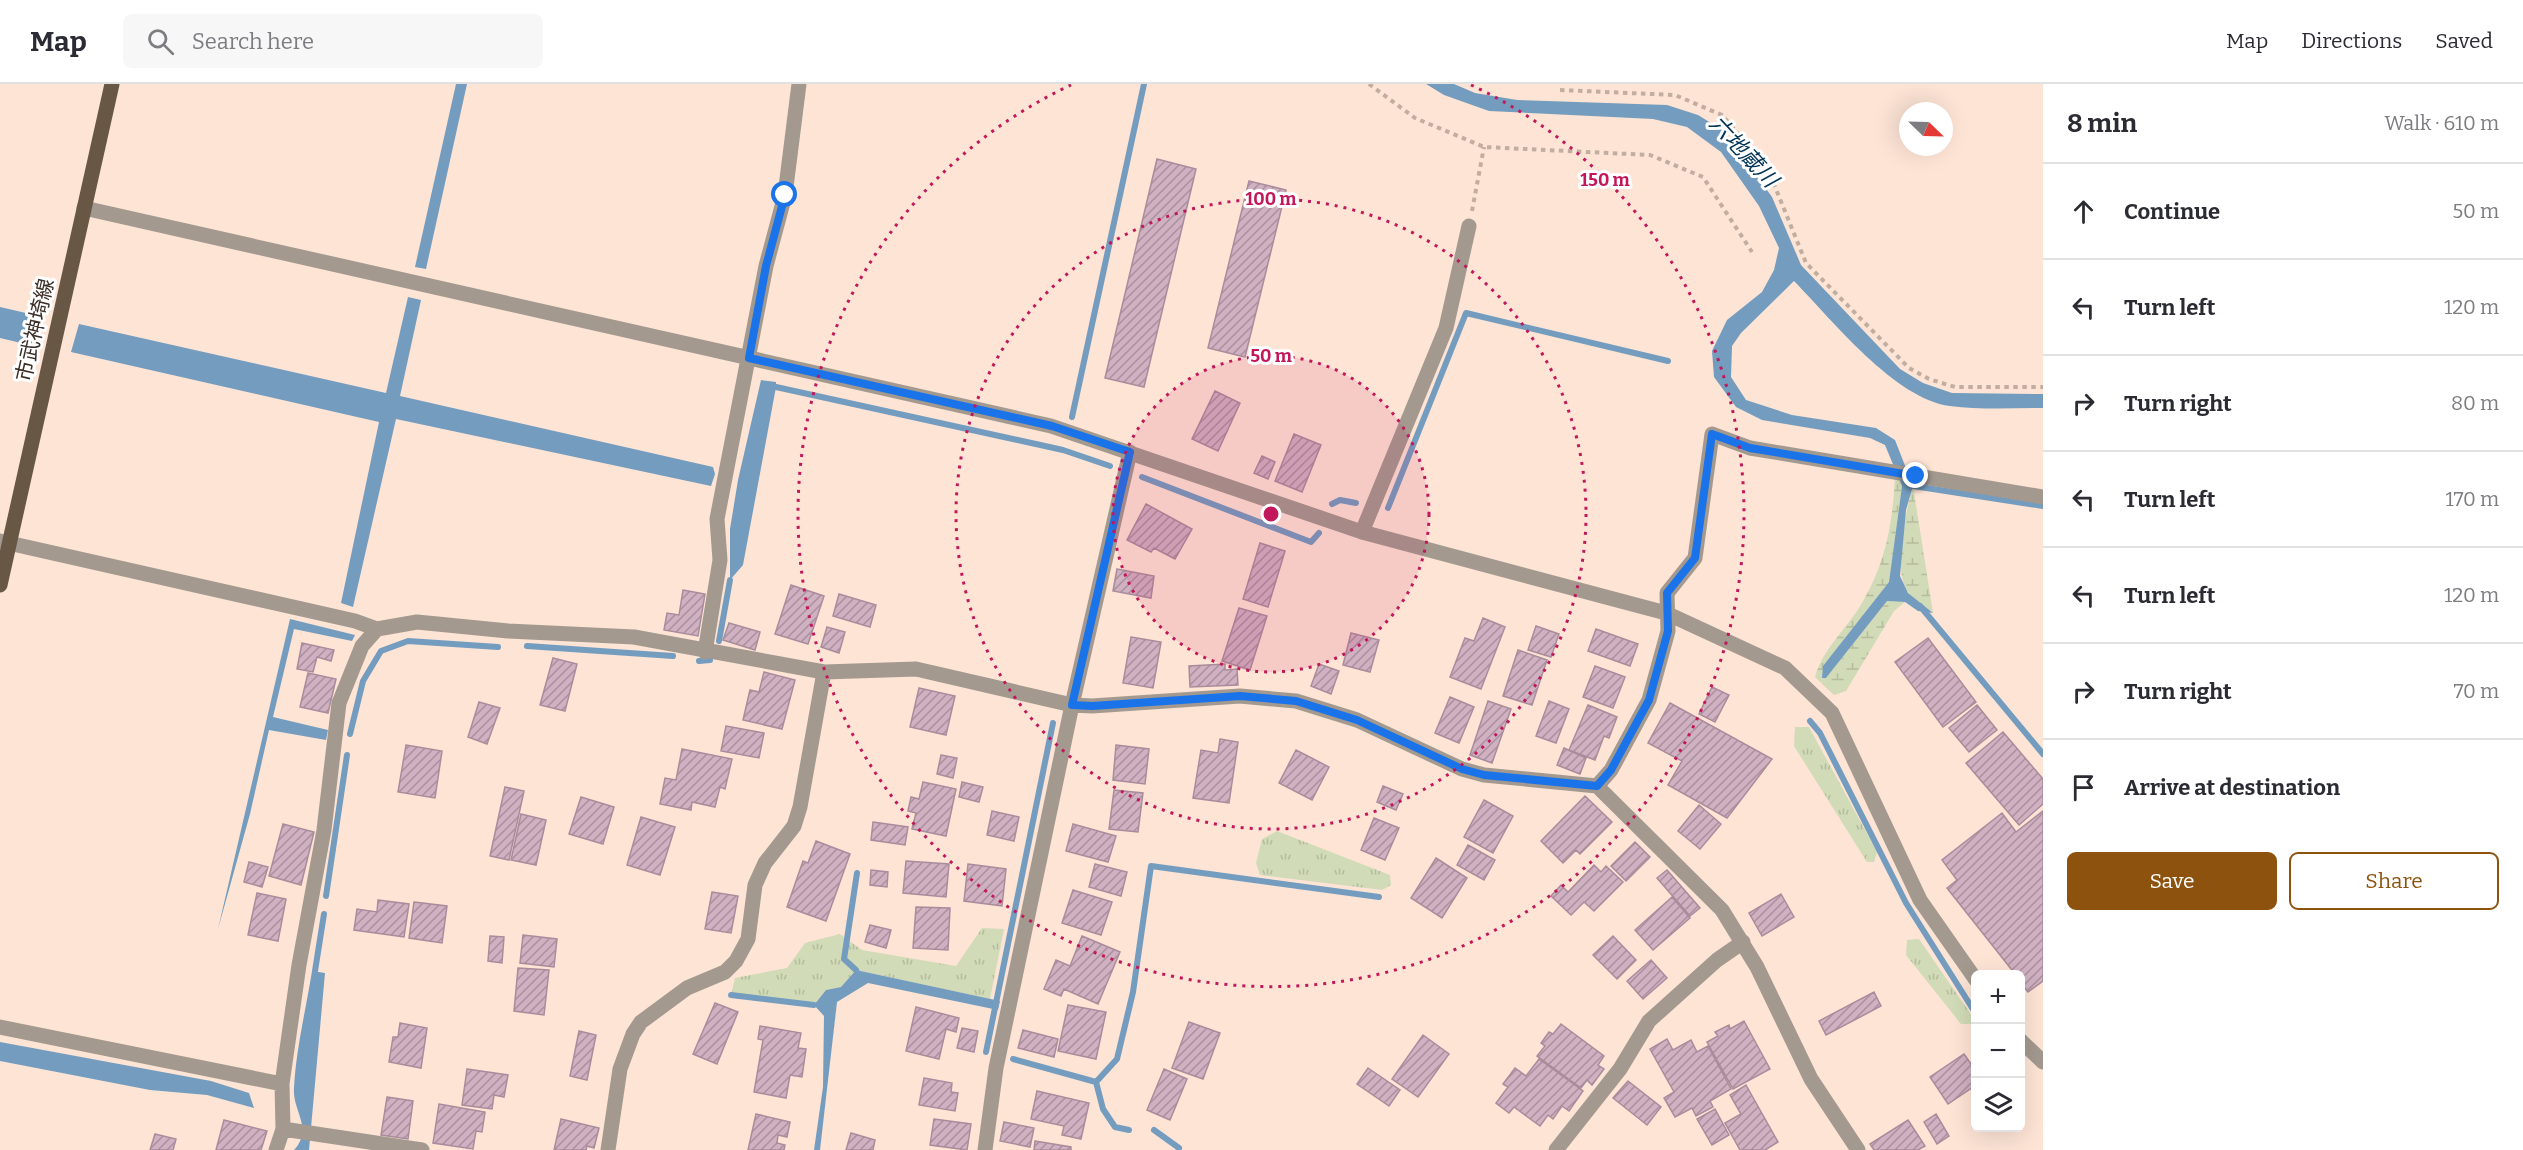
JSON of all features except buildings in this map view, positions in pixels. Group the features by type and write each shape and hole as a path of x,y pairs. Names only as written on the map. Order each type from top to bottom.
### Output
{"main road":[{"name":"市武神埼線","path":"0,585 5,543 112,84"}],"street":[{"path":"705,652 720,560 717,519 766,266 785,195 799,84"},
{"path":"84,208 1052,426 1362,532 1666,613 1785,668 1832,713 1920,900 1971,973"},
{"path":"1362,532 1446,328 1469,226"},
{"path":"1597,786 1611,770 1649,700 1668,631 1667,593 1695,558 1712,434 1750,448 2043,497"},
{"path":"986,1150 996,1068 1072,705 1130,452"},
{"path":"5,543 355,621 377,629 417,622 508,631 634,638 824,672 916,669 1072,705 1092,706 1240,696 1296,701 1357,720 1462,769 1484,775 1597,786 1722,910 1758,967 1811,1079 1857,1150"},
{"path":"276,1150 291,1130 282,1084 324,830 339,703 362,646 377,629"},
{"path":"608,1150 620,1069 633,1034 642,1022 687,988 725,972 736,961 748,939 755,885 765,863 795,826 824,672"},
{"path":"1556,1150 1620,1069 1649,1021 1717,960 1743,942"},
{"path":"0,1027 282,1084"},
{"path":"2025,1045 2043,1062"},
{"path":"291,1130 422,1150"}],"path":[{"path":"1369,84 1414,118 1484,147 1650,155 1703,177 1752,252"},
{"path":"1560,90 1675,95 1722,115 1767,167 1806,263 1909,368 1929,379 1955,387 2043,387"},
{"path":"1469,226 1484,147"}],"green space":[{"path":"1895,469 1902,486 1889,582 1824,666 1822,677 1826,678 1887,601 1905,602 1894,611 1846,691 1834,695 1815,677 1829,648 1862,603 1878,571 1891,521"},
{"path":"1913,486 1933,613 1908,592 1901,570 1902,541"},
{"path":"1795,727 1809,727 1877,852 1874,862 1867,862 1794,746"},
{"path":"1277,831 1390,875 1391,885 1382,890 1260,875 1256,863 1262,839"},
{"path":"982,928 1004,929 990,999 856,970 841,987 826,990 814,1005 731,995 735,978 787,968 805,943 840,934 862,950 956,966"},
{"path":"1919,939 1971,1015 1971,1024 1961,1024 1906,955 1907,940"}],"water":[{"path":"456,84 467,84 426,269 415,267"},
{"path":"1426,84 1454,84 1475,93 1517,100 1667,105 1698,115 1724,131 1772,197 1801,265 1900,369 1923,383 1952,393 2043,394 2043,408 1961,407 1929,400 1908,389 1866,356 1794,281 1741,333 1732,346 1731,377 1746,400 1792,415 1876,428 1895,440 1913,486 1906,510 1900,576 1908,593 1933,613 1918,611 1905,602 1887,601 1826,678 1822,678 1823,666 1889,582 1902,486 1885,445 1870,438 1762,420 1736,407 1714,377 1712,351 1727,320 1762,292 1774,270 1779,248 1759,206 1721,152 1687,127 1653,119 1489,111 1444,95"},
{"path":"408,297 421,300 400,396 713,467 715,474 711,486 396,419 353,607 341,603 379,422 71,352 79,324 386,393"},
{"path":"0,307 39,316 39,332 34,346 0,338"},
{"path":"761,380 776,382 776,387 743,565 730,580 730,529 738,480"},
{"path":"290,619 355,635 352,641 294,629 273,717 328,730 326,740 269,730 250,814 218,929"},
{"path":"856,970 1000,1001 998,1010 868,983 837,1002 820,1150 814,1150 823,1087 824,1016 814,1005 826,990 841,987"},
{"path":"312,971 325,973 309,1150 294,1150 302,1134 301,1119 294,1096 295,1073"},
{"path":"0,1042 211,1081 249,1093 254,1108 207,1095 150,1090 0,1061"}],"waterway":[{"path":"1072,417 1144,84"},
{"path":"1388,508 1466,313 1668,361"},
{"path":"776,387 1063,450 1110,466"},
{"path":"1142,477 1311,542 1319,533"},
{"path":"1907,485 2043,506"},
{"path":"1332,504 1340,500 1356,503"},
{"path":"719,641 730,580"},
{"path":"1920,606 2043,754"},
{"path":"350,734 363,681 381,651 408,641 498,647"},
{"path":"527,646 673,656"},
{"path":"699,661 710,660"},
{"path":"1810,721 1820,733 1906,903 1971,1006"},
{"path":"986,1052 1053,723"},
{"path":"326,896 347,755"},
{"path":"1096,1082 1117,1059 1133,992 1151,866 1379,897"},
{"path":"856,970 844,959 857,873"},
{"path":"315,971 324,914"},
{"path":"731,995 814,1005"},
{"path":"1013,1059 1096,1082 1103,1109 1115,1127 1129,1130"},
{"path":"1154,1130 1179,1148"}],"route":[{"path":"785,195 766,266 749,358 1052,426 1130,452 1072,705 1092,706 1240,696 1296,701 1357,720 1462,769 1484,775 1597,786 1611,770 1649,700 1668,631 1667,593 1695,558 1712,434 1750,448 1916,476"}],"water label":[{"name":"六地蔵川","path":"1744,151"}]}
